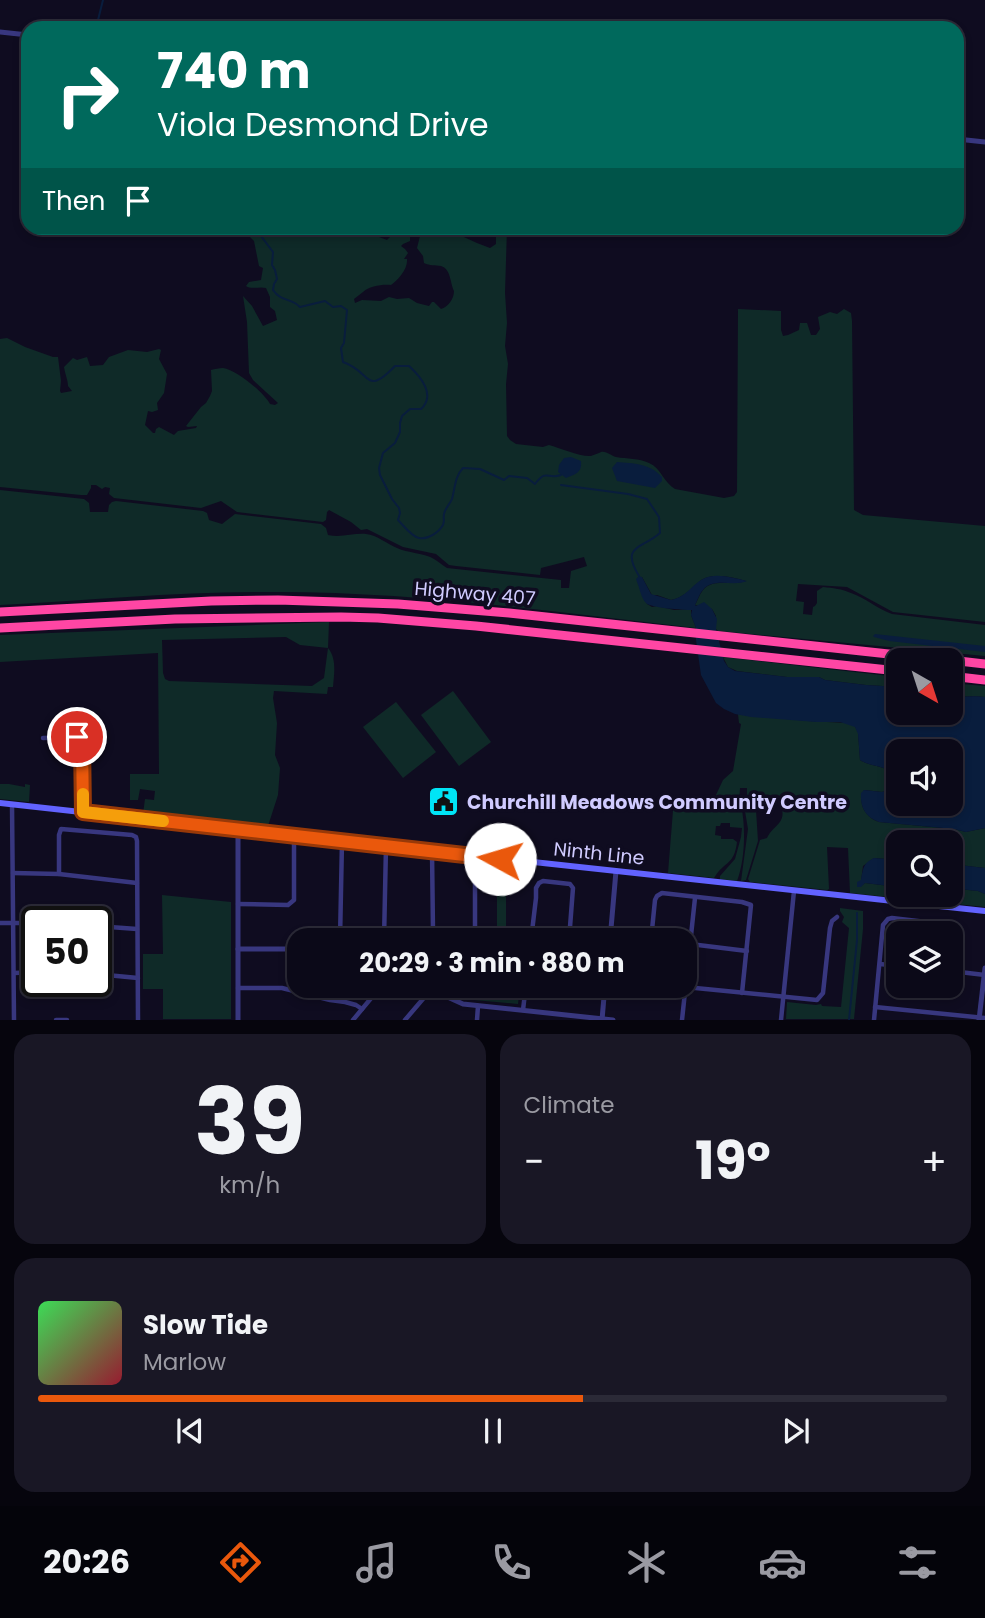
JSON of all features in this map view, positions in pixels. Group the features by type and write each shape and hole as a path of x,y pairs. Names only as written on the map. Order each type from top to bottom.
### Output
{"highway":[{"name":"Highway 407","path":"0,612 211,601 348,601 448,607 886,654"},
{"name":"Highway 407","path":"0,628 175,619 341,617 436,622 886,670"},
{"path":"963,661 985,664"},
{"path":"963,677 985,680"}],"main road":[{"name":"Ninth Line","path":"0,803 985,911"}],"street":[{"path":"0,32 21,34"},
{"path":"964,140 985,142"},
{"path":"43,737 81,739 83,812"},
{"path":"12,804 14,1020"},
{"path":"59,874 61,830 136,837 138,1020"},
{"path":"238,830 238,1020"},
{"path":"238,904 292,903 294,836"},
{"path":"340,928 342,841"},
{"path":"384,928 386,846"},
{"path":"432,851 433,928"},
{"path":"475,856 475,928"},
{"path":"611,928 616,871"},
{"path":"13,873 59,874 137,883"},
{"path":"532,928 536,888 543,881 570,884 573,888 570,928"},
{"path":"781,1020 794,891"},
{"path":"652,928 655,900 662,893 751,905 742,993"},
{"path":"692,928 695,898"},
{"path":"697,988 815,1000 821,998 830,928 837,917"},
{"path":"874,1020 883,925 886,920 892,918 918,921"},
{"path":"0,923 21,923"},
{"path":"112,927 138,929"},
{"path":"697,945 747,951"},
{"path":"238,949 287,949"},
{"path":"880,964 886,965"},
{"path":"875,1007 981,1018 985,968"},
{"path":"963,972 985,975"},
{"path":"14,973 21,973"},
{"path":"112,976 138,978"},
{"path":"238,988 282,988 345,1002 362,1009"},
{"path":"353,1020 371,998"},
{"path":"405,1020 423,998"},
{"path":"449,998 478,1006 613,1020"},
{"path":"523,1010 524,998"},
{"path":"602,1019 604,998"},
{"path":"682,1020 685,998"},
{"path":"477,1020 478,1006"},
{"path":"57,1020 67,1020"}],"green space":[{"path":"248,235 377,235 387,240 391,236 408,235 410,241 401,246 408,253 404,259 407,259 407,263 402,274 391,285 366,290 354,299 355,303 362,300 381,301 389,297 409,298 429,306 434,302 441,309 450,302 454,291 444,268 424,263 417,248 420,235 459,235 490,248 496,244 496,235 507,235 505,346 508,364 507,436 510,440 516,444 543,447 549,445 586,456 603,452 616,457 641,460 653,465 675,489 724,498 734,496 737,492 738,309 781,311 783,336 799,330 800,323 807,323 811,335 816,335 820,329 818,317 830,312 837,314 844,309 851,313 852,321 854,510 863,515 985,526 985,622 893,612 847,587 798,584 796,601 804,602 803,614 812,615 813,607 817,603 817,591 823,587 856,595 892,614 985,625 985,656 963,654 963,648 900,648 718,631 712,609 695,605 707,586 746,581 723,576 705,578 684,595 671,600 652,595 642,577 637,578 647,604 674,610 691,609 696,628 487,604 329,593 207,593 0,605 0,490 84,499 89,503 90,512 108,512 109,505 116,501 203,511 207,513 209,520 222,524 235,514 321,524 328,535 370,535 401,550 430,557 447,568 561,580 561,588 569,588 571,571 587,566 584,557 541,568 540,575 449,565 436,554 403,547 367,529 361,530 329,510 323,522 237,512 221,501 201,508 114,498 109,494 110,488 102,489 96,485 91,485 87,495 0,487 0,339 7,338 25,347 58,357 61,393 72,391 68,386 64,367 73,358 77,360 87,357 90,366 103,365 109,357 128,350 161,350 159,359 167,374 164,393 157,403 158,410 148,411 145,425 153,433 159,427 174,435 178,431 196,428 197,426 186,426 210,396 211,370 214,369 223,368 235,373 256,388 270,404 278,403 249,373 243,296 263,326 277,320 275,311 270,307 266,288 246,286 249,282 261,280 263,268 259,266 254,241"},
{"path":"329,622 328,648 334,662 333,687 328,687 327,694 274,691 277,723 275,755 280,768 278,795 268,826 144,816 145,799 154,800 155,791 140,789 138,800 130,800 130,774 159,774 158,653 0,662 0,635","holes":["286,637 300,645 328,648 324,678 312,686 169,681 163,673 162,640"]},
{"path":"723,657 886,676 886,686 825,680 819,677 787,677 737,671 728,667"},
{"path":"963,684 985,686 985,697 963,696"},
{"path":"453,691 491,742 459,766 421,715"},
{"path":"396,702 436,752 403,778 363,727"},
{"path":"738,714 854,725 858,732 860,760 886,769 886,790 864,790 861,800 866,813 879,822 958,830 886,830 886,859 874,858 863,866 861,881 857,887 865,883 886,886 886,897 850,893 848,848 827,847 827,890 750,882 748,879 760,840 767,838 781,820 781,805 773,801 756,810 758,841 746,880 741,881 748,829 744,805 747,805 747,788 740,788 739,805 743,814 744,843 737,881 720,879 735,859 741,837 742,828 730,827 730,823 716,826 715,835 721,836 721,839 733,839 737,842 736,850 714,878 668,873 674,798 709,801 715,797 723,780 733,771 741,724"},
{"path":"0,784 25,787 25,784 30,785 29,802 0,799"},
{"path":"985,828 985,868 963,865 963,831"},
{"path":"501,865 507,866 510,882 507,880 506,884 506,928 497,928 497,869 501,869"},
{"path":"963,889 985,894 985,907 963,905"},
{"path":"162,895 231,902 231,1019 163,1019 163,989 143,989 143,954 163,954"},
{"path":"840,908 863,911 854,1019 786,1019 787,1002 841,1007 849,928 842,922 844,917"},
{"path":"460,998 519,998 518,1004"}],"water":[{"path":"571,457 581,461 580,468 566,478 558,472 559,465 564,458"},
{"path":"617,462 647,467 658,473 662,481 655,488 617,481 612,468"},
{"path":"639,576 651,594 671,600 708,577 725,576 747,581 707,586 700,593 695,605 704,602 712,609 717,619 716,629 724,661 728,667 735,671 787,677 819,677 825,680 886,686 886,725 963,725 963,696 985,697 985,828 966,832 879,822 867,814 861,803 861,793 864,790 886,790 886,816 963,816 963,739 886,739 886,769 860,760 855,727 840,722 735,714 716,703 701,675 692,610 649,605 643,599 636,579"},
{"path":"875,634 985,646 985,652 889,641 873,636"},
{"path":"886,859 886,886 865,883 857,887 857,882 861,880 863,870 870,860"},
{"path":"963,865 985,868 985,894 963,889"}],"waterway":[{"path":"98,21 103,0"},
{"path":"260,235 273,252 272,265 277,279 273,290 276,294 300,307 325,301 333,307 341,306 347,310 344,343 341,348 343,362 373,381 395,366 409,366 425,386 425,404 421,409 410,409 402,416 400,432 395,443 383,453 379,468 380,475 399,508 398,520 416,537 426,538 441,528 457,478 463,468 480,469 504,480 509,476 527,478 535,484 545,475 561,475"},
{"path":"561,485 647,499 659,517 660,533 633,553 634,566 639,576"},
{"path":"849,1020 857,913"}],"slow traffic":[{"path":"83,794 83,812 163,821"}],"place":[{"name":"Churchill Meadows Community Centre","path":"444,802"}],"route":[{"path":"77,737 82,743 83,812 500,859"}]}
